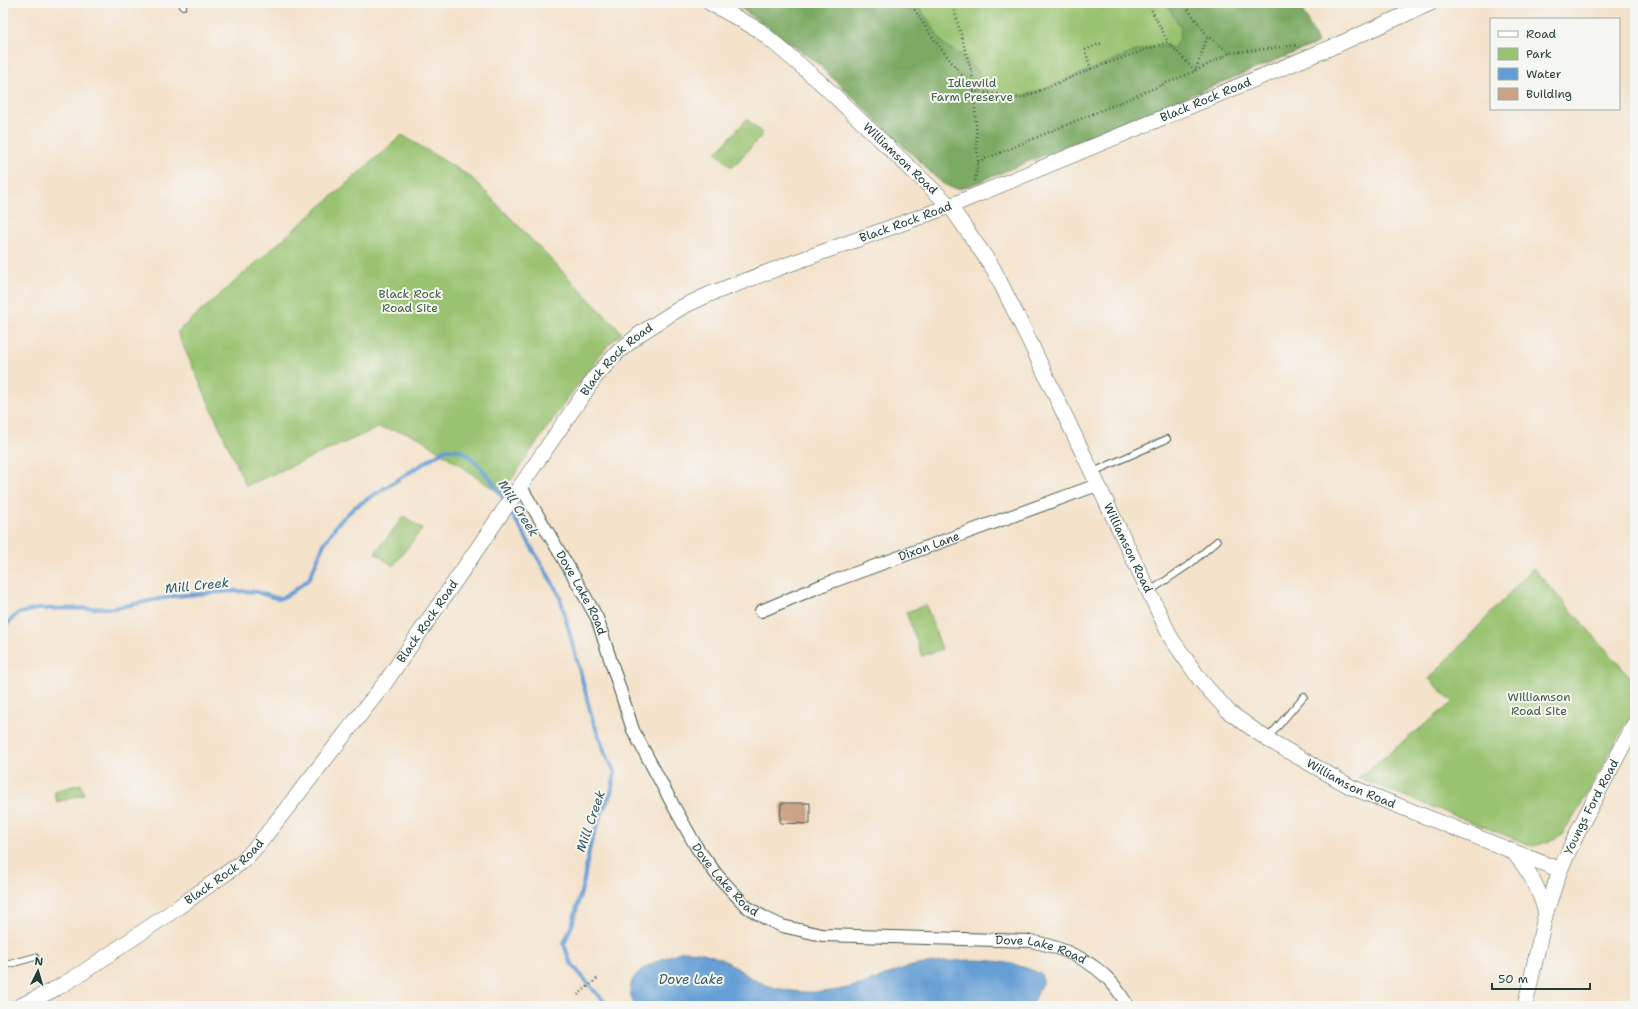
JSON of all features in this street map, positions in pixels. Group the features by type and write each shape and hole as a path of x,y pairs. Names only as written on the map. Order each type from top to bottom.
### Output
{"street":[{"name":"Williamson Road","path":"710,3 759,30 821,83 950,206 993,268 1171,638 1201,681 1229,712 1267,739 1351,787 1560,870"},
{"name":"Black Rock Road","path":"20,1006 57,988 170,914 242,862 258,845 385,683 596,376 618,352 641,333 663,318 710,294 950,206 1330,48 1431,3"},
{"name":"Dixon Lane","path":"761,611 823,585 1094,479"},
{"name":"Dove Lake Road","path":"517,493 573,575 597,618 633,730 673,805 697,848 713,870 747,908 782,926 822,935 1030,941 1055,946 1093,966 1112,983 1128,1006"},
{"name":"Youngs Ford Road","path":"1560,870 1582,823 1635,723"},
{"path":"1513,851 1537,885 1546,912"},
{"path":"1525,1006 1546,912 1560,870"}],"lane":[{"path":"1094,479 1167,439"},
{"path":"1148,592 1190,564 1218,541"},
{"path":"1267,739 1304,696"},
{"path":"3,966 36,957"}],"path":[{"path":"910,3 933,38 974,91 1022,98 1090,69 1168,42"},
{"path":"952,3 972,74 974,91 978,162 973,196"},
{"path":"1148,3 1168,42 1195,71"},
{"path":"1183,3 1208,36 1230,53"},
{"path":"1195,71 1208,36"},
{"path":"1090,69 1085,50 1102,43"},
{"path":"978,162 1195,71 1230,53 1304,44"},
{"path":"578,995 598,977"}],"green space":[{"name":"Idlewild Farm Preserve","path":"734,3 1299,3 1318,43 966,187 956,188 947,186 941,182 817,63"},
{"name":"Idlewild Farm Preserve","path":"734,3 917,3 944,45 964,57 980,75 983,88 1000,99 1008,99 1036,92 1136,51 1161,45 1173,48 1179,41 1181,28 1166,3 1299,3 1318,43 966,187 956,188 947,186 941,182 817,63"},
{"path":"747,119 763,134 732,168 716,153"},
{"name":"Black Rock Road Site","path":"402,135 471,177 622,333 608,345 567,399 501,494 420,438 405,432 378,428 246,486 177,332"},
{"path":"404,516 422,529 393,566 375,553"},
{"name":"Williamson Road Site","path":"1533,568 1635,682 1635,707 1581,805 1563,834 1548,842 1533,846 1358,778 1453,702 1429,679"},
{"path":"926,605 942,649 922,656 906,612"},
{"path":"81,784 84,795 57,802 54,791"}],"water":[{"name":"Dove Lake","path":"682,951 695,951 719,958 731,964 751,978 764,984 780,989 803,992 821,992 848,988 908,967 962,960 1002,962 1015,965 1041,974 1043,980 1032,1006 635,1006 631,994 631,984 635,976 652,964"}],"building":[{"path":"781,803 810,803 810,824 780,823"}],"waterway":[{"name":"Mill Creek","path":"3,628 17,614 37,609 115,608 174,596 234,591 257,592 279,599 291,593 309,579 324,544 338,523 355,507 446,449 460,450 474,460 498,490 506,503"},
{"name":"Mill Creek","path":"509,509 559,594 592,718 605,753 615,772 611,793 601,814 590,846 583,885 573,922 564,944 570,962 609,1006"}]}
